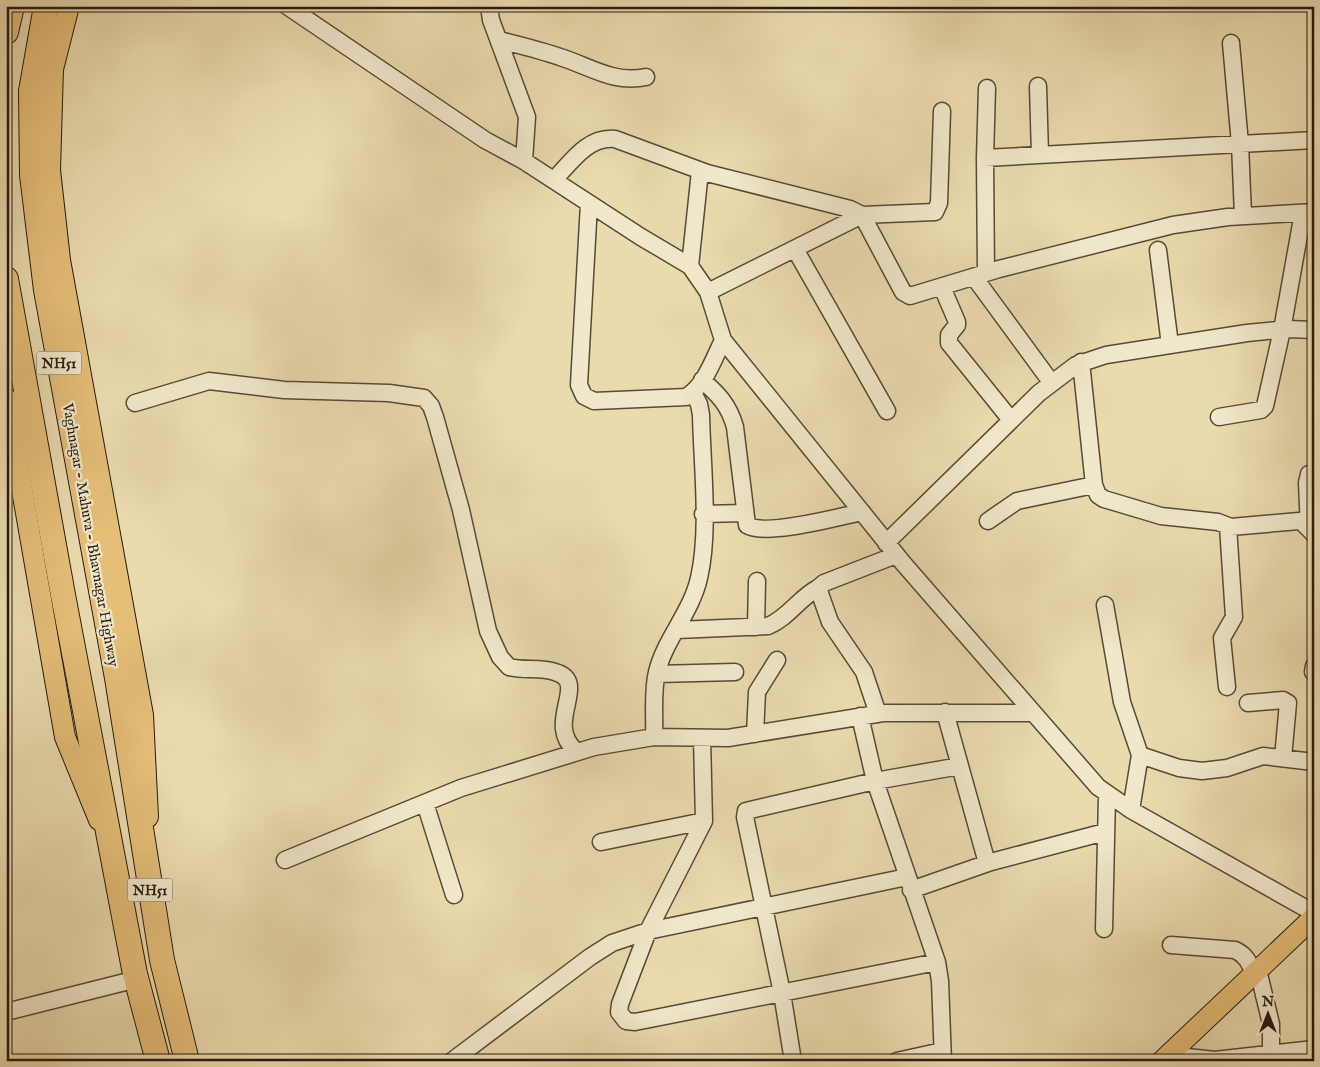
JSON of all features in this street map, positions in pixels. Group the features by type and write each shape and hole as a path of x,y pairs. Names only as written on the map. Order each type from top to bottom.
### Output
{"highway":[{"path":"6,32 12,6"},
{"name":"Vaghnagar - Mahuva - Bhavnagar Highway","path":"46,6 31,91 32,175 46,290 123,717 162,960 187,1061"},
{"name":"NH51","path":"6,280 87,722 137,979 158,1061"}],"main road":[{"path":"68,6 53,70 50,170 60,260 143,715 152,904"},
{"path":"6,398 65,737 112,849"},
{"path":"1165,1058 1314,915"}],"street":[{"path":"287,6 485,140 524,161 690,266 708,292 724,340 891,549 1107,796 1314,915"},
{"path":"490,6 499,40 527,117 524,161"},
{"path":"499,40 563,58 592,71 618,78 631,80 646,77"},
{"path":"1231,43 1240,144 1243,216"},
{"path":"1038,86 1040,155"},
{"path":"987,88 980,279 992,303 1052,382"},
{"path":"708,292 862,215 931,213 938,209 942,111"},
{"path":"554,180 583,149 600,139 606,138 625,142 700,171 850,208 862,215 906,295 915,296 942,287 980,279 1173,225 1243,216 1306,216 1297,242 1282,330 1263,408 1219,417"},
{"path":"985,158 1314,140"},
{"path":"690,266 700,171"},
{"path":"589,203 579,385 584,396 594,401 661,399 686,396 697,387 724,340"},
{"path":"795,249 886,411"},
{"path":"1158,250 1170,344"},
{"path":"942,287 957,322 957,325 949,335 949,343 1011,420"},
{"path":"677,630 756,627 778,622 802,598 824,583 891,549 1011,420 1064,372 1081,362 1106,355 1246,333 1314,330"},
{"path":"1081,362 1094,485 1098,495 1104,499 1161,516 1218,522 1236,528 1292,521 1303,523 1311,531"},
{"path":"135,403 209,381 284,390 389,393 424,398 431,406 457,494 492,644 509,668 554,671 564,676 569,683 570,693 563,723 564,736 568,744 576,751"},
{"path":"697,387 718,394 730,412 735,427 747,525 760,529 781,528 862,512"},
{"path":"654,737 656,674 691,604 699,576 704,543 701,415 697,387"},
{"path":"1311,531 1307,483 1309,474 1314,473"},
{"path":"988,521 1017,501 1094,485"},
{"path":"703,514 744,512"},
{"path":"1227,687 1222,638 1234,617 1228,526"},
{"path":"756,627 757,581"},
{"path":"818,588 830,622 864,672 878,714"},
{"path":"1105,605 1122,702 1140,755 1131,810"},
{"path":"755,734 757,692 777,660"},
{"path":"656,674 736,672"},
{"path":"1248,703 1283,700 1288,702 1283,758"},
{"path":"285,860 426,804 461,788 576,751 654,737 719,739 878,714 945,712 1033,713"},
{"path":"945,712 987,863"},
{"path":"860,716 875,781 937,962 940,981 942,1056 898,1061"},
{"path":"702,738 704,821 648,931 620,1004 619,1012 626,1021 635,1022 937,962"},
{"path":"1140,755 1179,768 1202,771 1227,768 1263,756 1314,762"},
{"path":"793,1061 782,993 745,817 746,811 875,781 960,766"},
{"path":"1104,929 1107,796"},
{"path":"426,804 454,895"},
{"path":"601,842 704,821"},
{"path":"452,1061 590,957 612,943 648,931 765,907 909,884 1105,832"},
{"path":"1171,945 1234,950 1247,959 1256,972 1269,1015 1271,1057"},
{"path":"6,1012 137,979"},
{"path":"1165,1058 1215,1060 1271,1057 1314,1049"}]}
